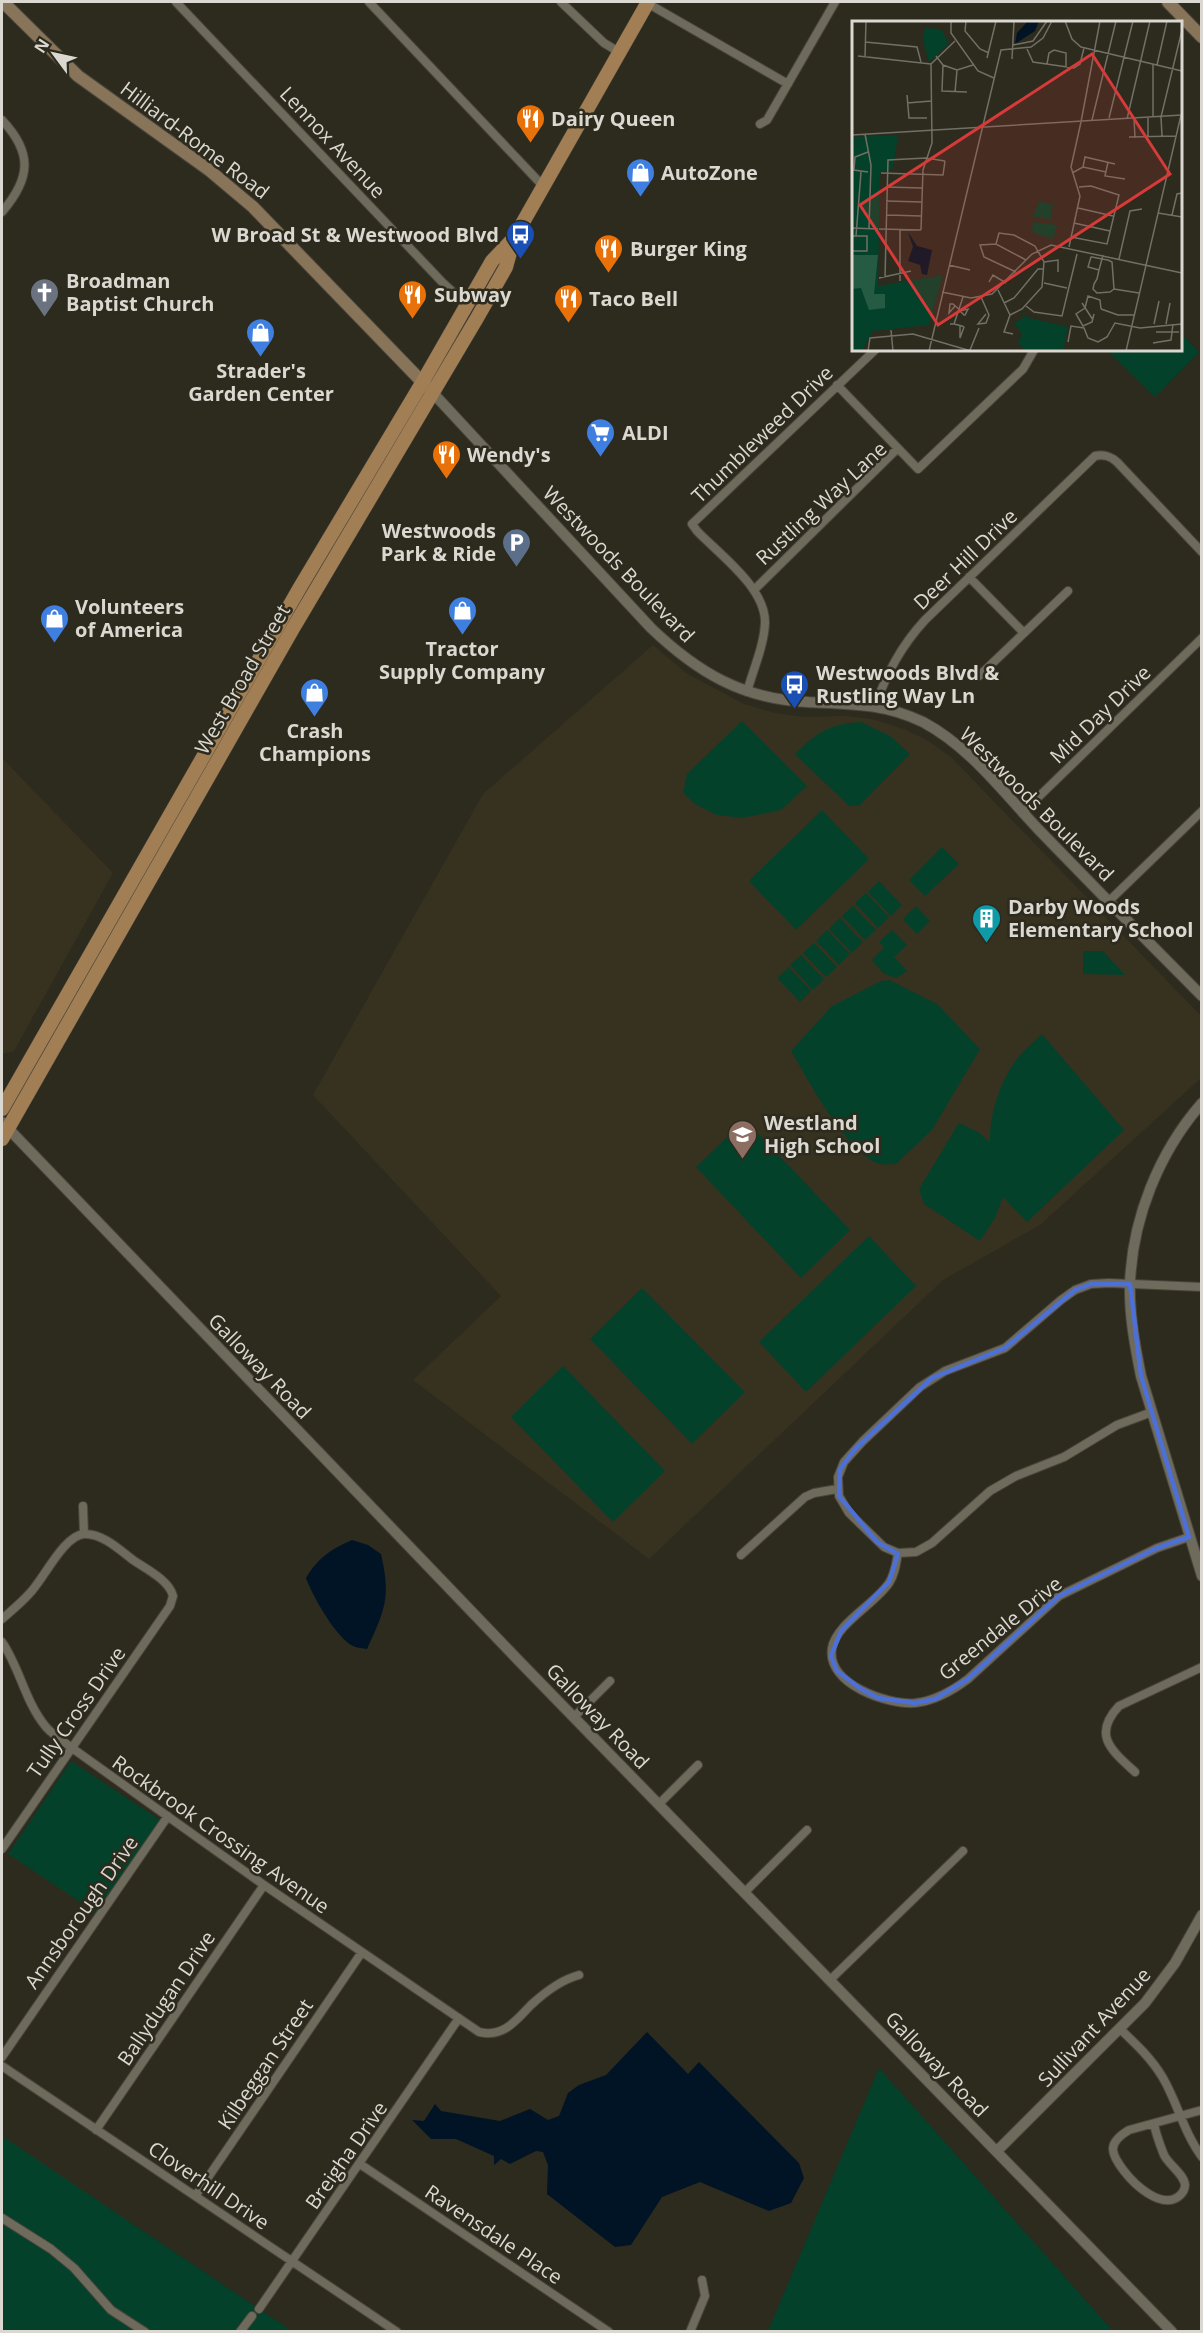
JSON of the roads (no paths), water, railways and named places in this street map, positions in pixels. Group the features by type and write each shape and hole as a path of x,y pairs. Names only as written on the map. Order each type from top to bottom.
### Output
{"main road":[{"name":"Hilliard-Rome Road","path":"3,2 78,76 209,170 253,207 433,393"},
{"name":"West Broad Street","path":"3,1130 286,639 506,267 514,238 647,2"},
{"path":"1168,2 1202,37"},
{"name":"West Broad Street","path":"2,1109 299,589 492,261 514,238"}],"street":[{"name":"Lennox Avenue","path":"176,2 466,305"},
{"path":"369,2 543,186"},
{"path":"561,2 604,43 620,52"},
{"path":"647,2 788,84"},
{"path":"760,124 767,120 835,2"},
{"path":"2,120 18,139 25,160 22,183 2,212"},
{"name":"Thumbleweed Drive","path":"754,590 693,527 694,521 874,351"},
{"name":"Rustling Way Lane","path":"747,692 765,625 764,610 754,590 897,449 918,469 1023,369 1033,351"},
{"path":"837,385 897,449"},
{"name":"Westwoods Boulevard","path":"433,393 675,652 703,672 747,692 794,701 844,702 875,706 921,721 949,738 976,763 1108,902 1199,988"},
{"name":"Deer Hill Drive","path":"875,706 893,662 907,640 1095,456 1102,454 1117,462 1202,552"},
{"path":"969,577 1024,633"},
{"path":"979,676 1068,591"},
{"name":"Mid Day Drive","path":"1022,813 1202,638"},
{"path":"1108,902 1202,811"},
{"path":"1202,1103 1180,1131 1158,1170 1137,1232 1130,1284 1135,1346 1141,1376 1202,1576"},
{"name":"Galloway Road","path":"3,1130 1172,2331"},
{"path":"1152,1412 1117,1425 1064,1457 1016,1476 990,1491 932,1543 916,1552 898,1553 877,1542 849,1513 837,1489 840,1469 855,1449 932,1378 1005,1348 1075,1290 1091,1284 1202,1287"},
{"path":"741,1555 805,1497 837,1489"},
{"path":"2,1619 31,1593 72,1538 84,1534 83,1506"},
{"name":"Tully Cross Drive","path":"2,1849 170,1606 173,1596 172,1592 156,1576 116,1547 101,1538 84,1534"},
{"name":"Greendale Drive","path":"898,1553 895,1570 889,1582 841,1631 832,1647 831,1656 837,1671 861,1689 878,1698 915,1703 935,1699 952,1691 1059,1596 1157,1548 1190,1537"},
{"name":"Rockbrook Crossing Avenue","path":"2,1642 38,1714 47,1727 72,1749 264,1885 479,2032 489,2034 505,2030 564,1979 579,1975"},
{"path":"1135,1772 1116,1755 1107,1742 1105,1728 1110,1715 1119,1706 1202,1666"},
{"path":"574,1717 610,1681"},
{"path":"659,1804 698,1765"},
{"name":"Annsborough Drive","path":"2,2057 168,1816"},
{"path":"745,1892 807,1830"},
{"path":"830,1980 963,1851"},
{"name":"Ballydugan Drive","path":"96,2130 264,1885"},
{"name":"Sullivant Avenue","path":"997,2151 1145,2003 1165,1978 1202,1915"},
{"name":"Kilbeggan Street","path":"196,2195 362,1952"},
{"name":"Breigha Drive","path":"259,2309 459,2018"},
{"path":"1120,2029 1145,2054 1163,2077 1180,2117 1202,2157"},
{"name":"Cloverhill Drive","path":"2,2066 397,2331"},
{"path":"1154,2124 1165,2156 1185,2183 1185,2189 1181,2195 1174,2199 1158,2198 1134,2184 1112,2153 1113,2147 1119,2137 1129,2130 1202,2110"},
{"name":"Ravensdale Place","path":"360,2164 609,2331"},
{"path":"2,2218 51,2249 74,2268 111,2310 145,2331"},
{"path":"690,2331 705,2296 702,2280"},
{"path":"240,2331 252,2316"}],"water":[{"path":"352,1540 368,1545 381,1554 386,1582 382,1613 367,1649 353,1646 340,1635 319,1605 306,1578 326,1555"},
{"path":"647,2032 688,2074 699,2062 799,2163 804,2178 791,2203 769,2211 700,2182 662,2197 631,2245 615,2247 547,2194 548,2165 543,2152 536,2151 510,2164 501,2159 494,2165 494,2156 456,2139 431,2139 412,2120 424,2121 435,2104 441,2111 500,2121 530,2109 548,2120 559,2116 568,2093 579,2085 606,2075"}],"place":[{"name":"Dairy Queen","path":"530,144"},
{"name":"AutoZone","path":"640,198"},
{"name":"W Broad St & Westwood Blvd","path":"520,260"},
{"name":"Burger King","path":"609,274"},
{"name":"Broadman Baptist Church","path":"45,318"},
{"name":"Subway","path":"413,320"},
{"name":"Taco Bell","path":"568,324"},
{"name":"Strader's Garden Center","path":"261,358"},
{"name":"ALDI","path":"601,458"},
{"name":"Wendy's","path":"446,480"},
{"name":"Westwoods Park & Ride","path":"517,568"},
{"name":"Tractor Supply Company","path":"462,636"},
{"name":"Volunteers of America","path":"54,644"},
{"name":"Westwoods Blvd & Rustling Way Ln","path":"795,710"},
{"name":"Crash Champions","path":"315,718"},
{"name":"Darby Woods Elementary School","path":"987,944"},
{"name":"Westland High School","path":"743,1160"}]}
